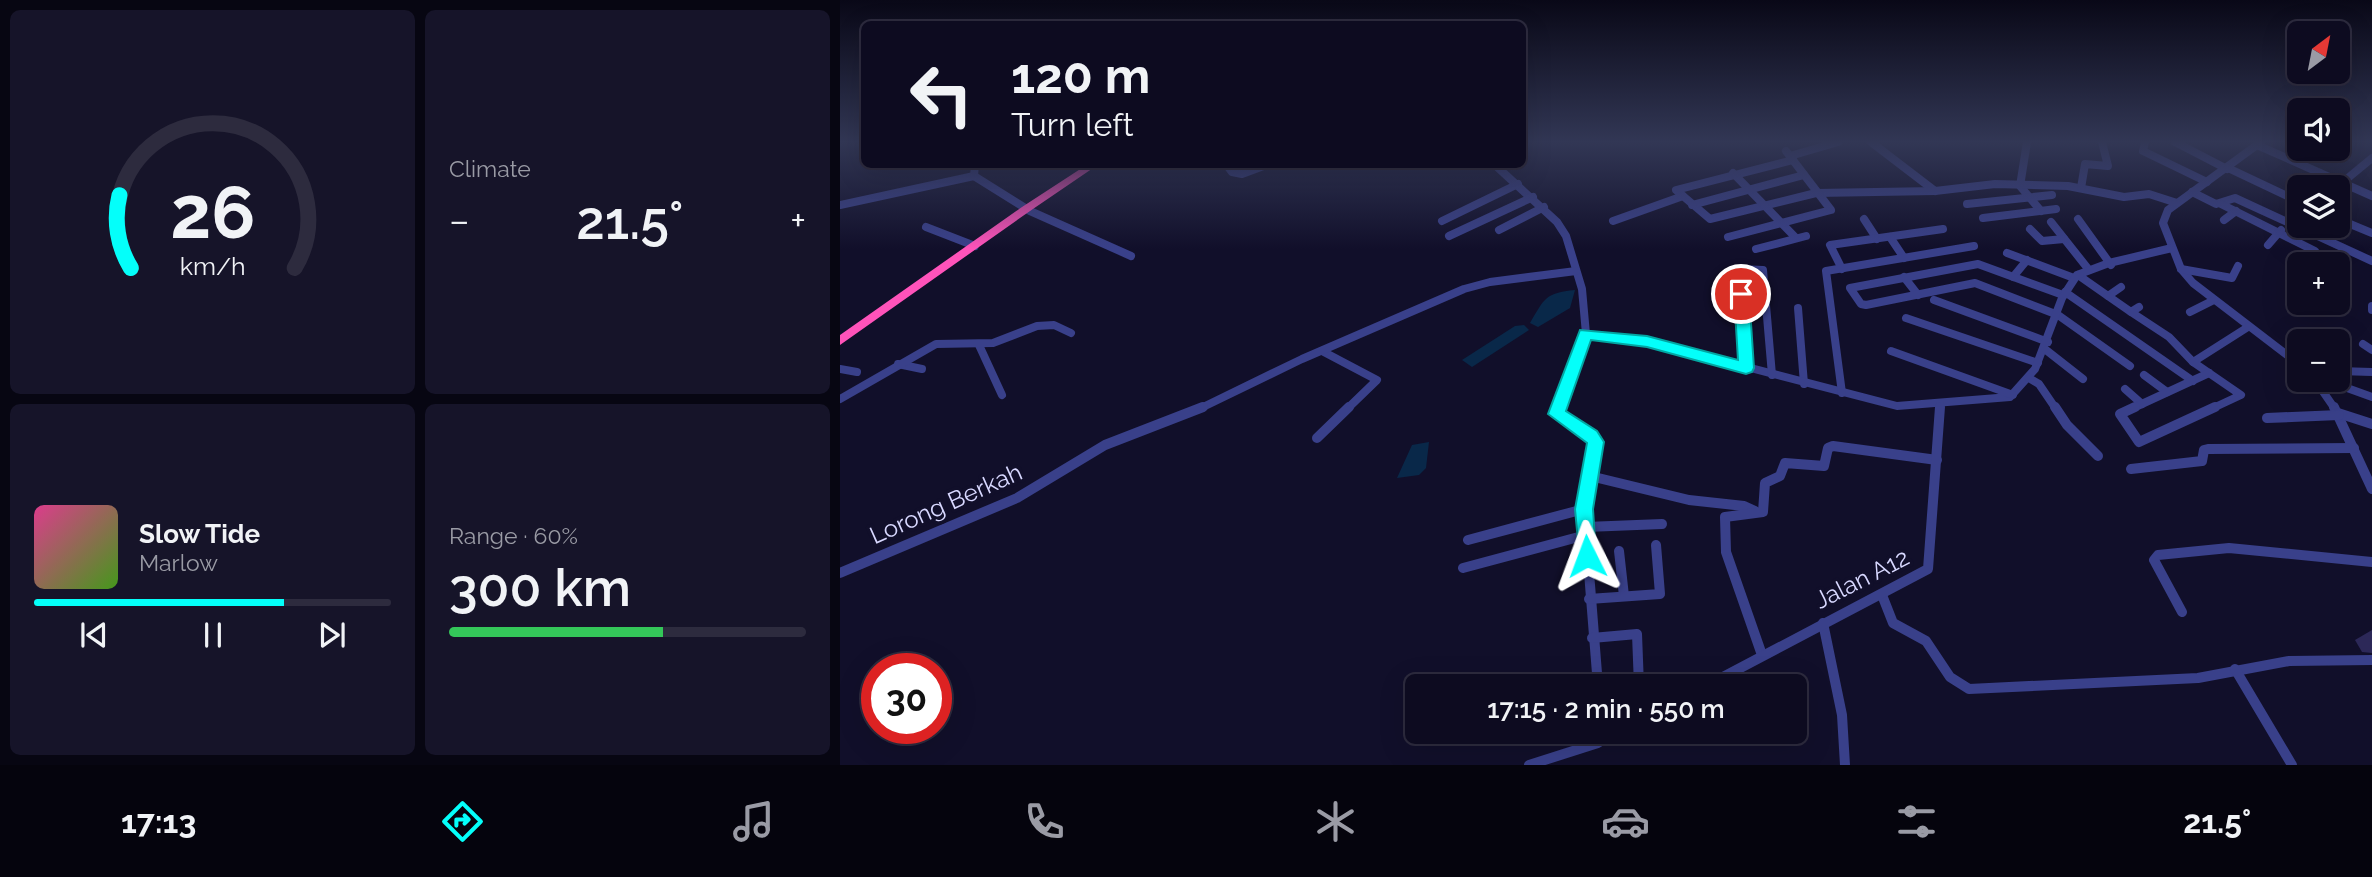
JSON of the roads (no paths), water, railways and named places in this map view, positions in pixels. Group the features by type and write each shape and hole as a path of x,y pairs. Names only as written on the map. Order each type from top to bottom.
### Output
{"highway":[{"path":"840,341 1074,178"}],"street":[{"path":"840,205 966,178"},
{"path":"977,178 1026,209 1098,238 1131,256"},
{"path":"1510,178 1544,207 1566,236 1582,289 1586,334 1556,414 1594,438 1584,509 1596,674"},
{"path":"1715,178 1677,188 1692,205 1710,219 1816,192 1935,191 1995,184 2081,188 2124,197 2149,194 2177,203"},
{"path":"1736,178 1795,237"},
{"path":"1692,205 1794,178"},
{"path":"1728,237 1831,211 1806,178"},
{"path":"1918,178 1935,191"},
{"path":"2021,178 2020,186 2026,197 2041,211"},
{"path":"2081,188 2083,178"},
{"path":"2198,178 2207,182"},
{"path":"2213,178 2177,203 2163,217 2172,248 2181,269 2214,300 2287,356"},
{"path":"2248,178 2287,196"},
{"path":"1441,221 1518,184"},
{"path":"2350,185 2372,196"},
{"path":"2192,192 2315,250"},
{"path":"1967,204 2052,195"},
{"path":"1613,221 1683,196"},
{"path":"1449,236 1533,197"},
{"path":"2221,204 2235,198 2372,261"},
{"path":"1499,230 1544,207"},
{"path":"1983,218 2056,209"},
{"path":"2224,220 2236,211"},
{"path":"1864,219 1877,239"},
{"path":"2078,219 2111,265"},
{"path":"2051,222 2089,270"},
{"path":"2268,245 2286,223"},
{"path":"2350,224 2372,233"},
{"path":"926,227 975,246"},
{"path":"1842,269 1830,245 1943,229"},
{"path":"2030,229 2042,241 2064,239"},
{"path":"1756,249 1806,236"},
{"path":"1890,237 1904,258"},
{"path":"1842,393 1826,271 1973,246"},
{"path":"1586,334 1647,341 1896,406 1940,404 2013,395 2029,378 2047,346 2064,293 2076,276 2089,270 2172,248"},
{"path":"2007,253 2076,276 2135,309 2169,337 2193,362 2209,373 2241,395 2142,442 2136,440 2120,414 2209,373"},
{"path":"2014,277 2026,260"},
{"path":"1975,283 1978,264"},
{"path":"2130,366 2058,315 1975,283 1863,305 1850,288 1978,264 2064,293 2193,381"},
{"path":"2181,269 2232,278 2238,266"},
{"path":"1746,368 1740,269 1760,268 1763,270 1772,375"},
{"name":"Lorong Berkah","path":"840,573 1017,498 1105,445 1180,418 1322,351 1477,285 1576,271"},
{"path":"1904,276 1918,295"},
{"path":"2108,296 2121,287"},
{"path":"1934,300 2047,346 2083,379"},
{"path":"2190,312 2214,300"},
{"path":"1798,308 1804,384"},
{"path":"1906,318 2038,363"},
{"path":"840,399 936,344 979,345 1012,337 1037,326 1054,326 1071,333"},
{"path":"2193,362 2248,327"},
{"path":"2363,344 2372,349"},
{"path":"979,345 1002,395"},
{"path":"1317,438 1377,380 1322,351"},
{"path":"1891,351 2013,395"},
{"path":"898,364 922,369"},
{"path":"840,369 857,372"},
{"path":"2350,371 2372,372"},
{"path":"2144,375 2167,392"},
{"path":"2029,378 2039,384 2067,425 2098,456"},
{"path":"2125,389 2142,404"},
{"path":"2350,389 2372,397"},
{"path":"2323,392 2339,414 2372,489"},
{"name":"Jalan A12","path":"1728,674 1924,573 1930,565 1940,404"},
{"path":"2267,418 2339,414 2372,424"},
{"path":"1762,655 1726,552 1725,517 1764,511 1765,484 1780,476 1785,463 1824,466 1828,448 1833,446 1937,460"},
{"path":"2132,469 2202,461 2203,452 2208,449 2301,446 2354,448"},
{"path":"1590,476 1689,500 1744,506 1753,508 1754,512"},
{"path":"1468,540 1584,509"},
{"path":"1463,568 1586,531 1662,524"},
{"path":"1589,599 1660,594 1656,545"},
{"path":"2182,612 2154,560 2158,555 2229,548 2273,554 2346,556 2372,562"},
{"path":"1619,551 1624,596"},
{"path":"1882,595 1893,623 1924,639 1954,682 1969,689 2198,678 2289,661 2372,660"},
{"path":"1823,623 1843,715 1845,765"},
{"path":"1592,638 1637,634 1639,674"},
{"path":"2235,669 2292,765"},
{"path":"1529,765 1595,744"}],"water":[{"path":"1575,290 1570,308 1538,327 1530,323 1547,298"},
{"path":"1524,325 1529,330 1472,367 1462,360 1515,326"},
{"path":"1429,442 1426,468 1419,475 1397,478 1412,445"}]}
